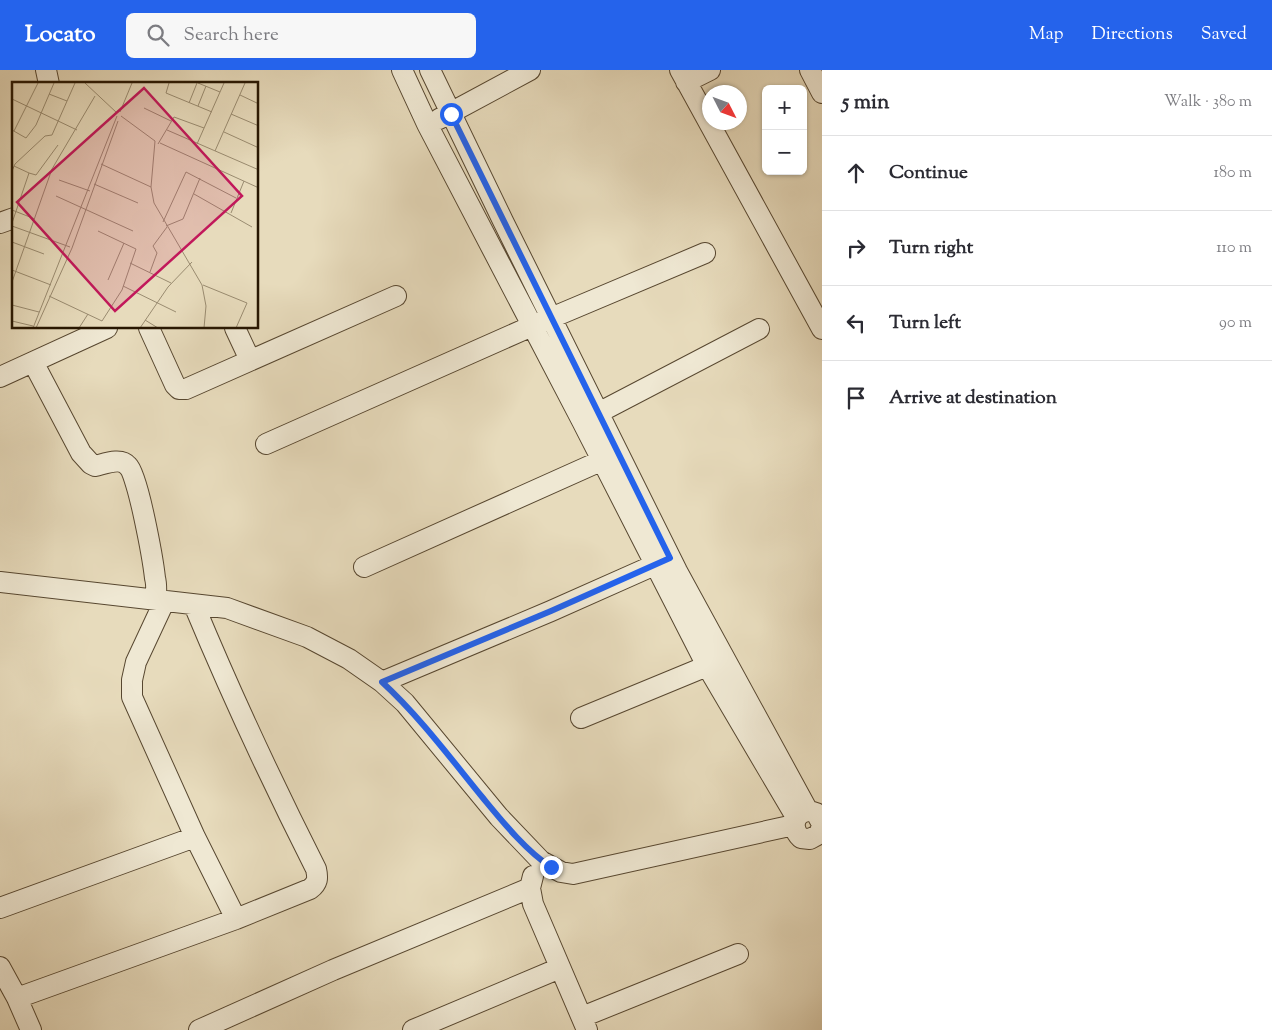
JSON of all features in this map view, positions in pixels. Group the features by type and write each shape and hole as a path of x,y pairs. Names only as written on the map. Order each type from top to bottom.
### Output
{"street":[{"path":"402,70 427,124 532,326 610,457 662,561 707,666 814,826"},
{"path":"430,70 598,413 610,457"},
{"path":"427,124 451,114 530,70"},
{"path":"710,70 683,76 822,329"},
{"path":"810,70 822,93"},
{"path":"0,223 12,219"},
{"path":"266,444 532,326 705,253"},
{"path":"506,276 526,269"},
{"path":"149,329 173,381 182,390 396,296"},
{"path":"0,377 105,329"},
{"path":"235,329 250,360"},
{"path":"598,413 759,329"},
{"path":"33,362 80,453 86,460 95,466 112,462 124,462 132,471 138,488 160,601 136,662 132,680 132,697 195,837 236,919"},
{"path":"364,567 610,457"},
{"path":"382,682 551,611 662,561"},
{"path":"662,561 731,672 814,826"},
{"path":"0,582 226,608 307,637 349,659 382,682 405,703 499,817 541,861 561,872 573,874 814,826"},
{"path":"17,998 236,919 310,889 316,884 318,876 316,869 279,797 226,681 194,605"},
{"path":"581,718 707,666"},
{"path":"0,908 195,837"},
{"path":"541,861 534,872 530,888 532,904 584,1024 738,954"},
{"path":"198,1030 333,970 530,888"},
{"path":"0,967 32,1030"},
{"path":"414,1030 560,968"}],"route":[{"path":"451,114 670,558 551,611 382,682 405,703 499,817 541,861 551,867"}]}
